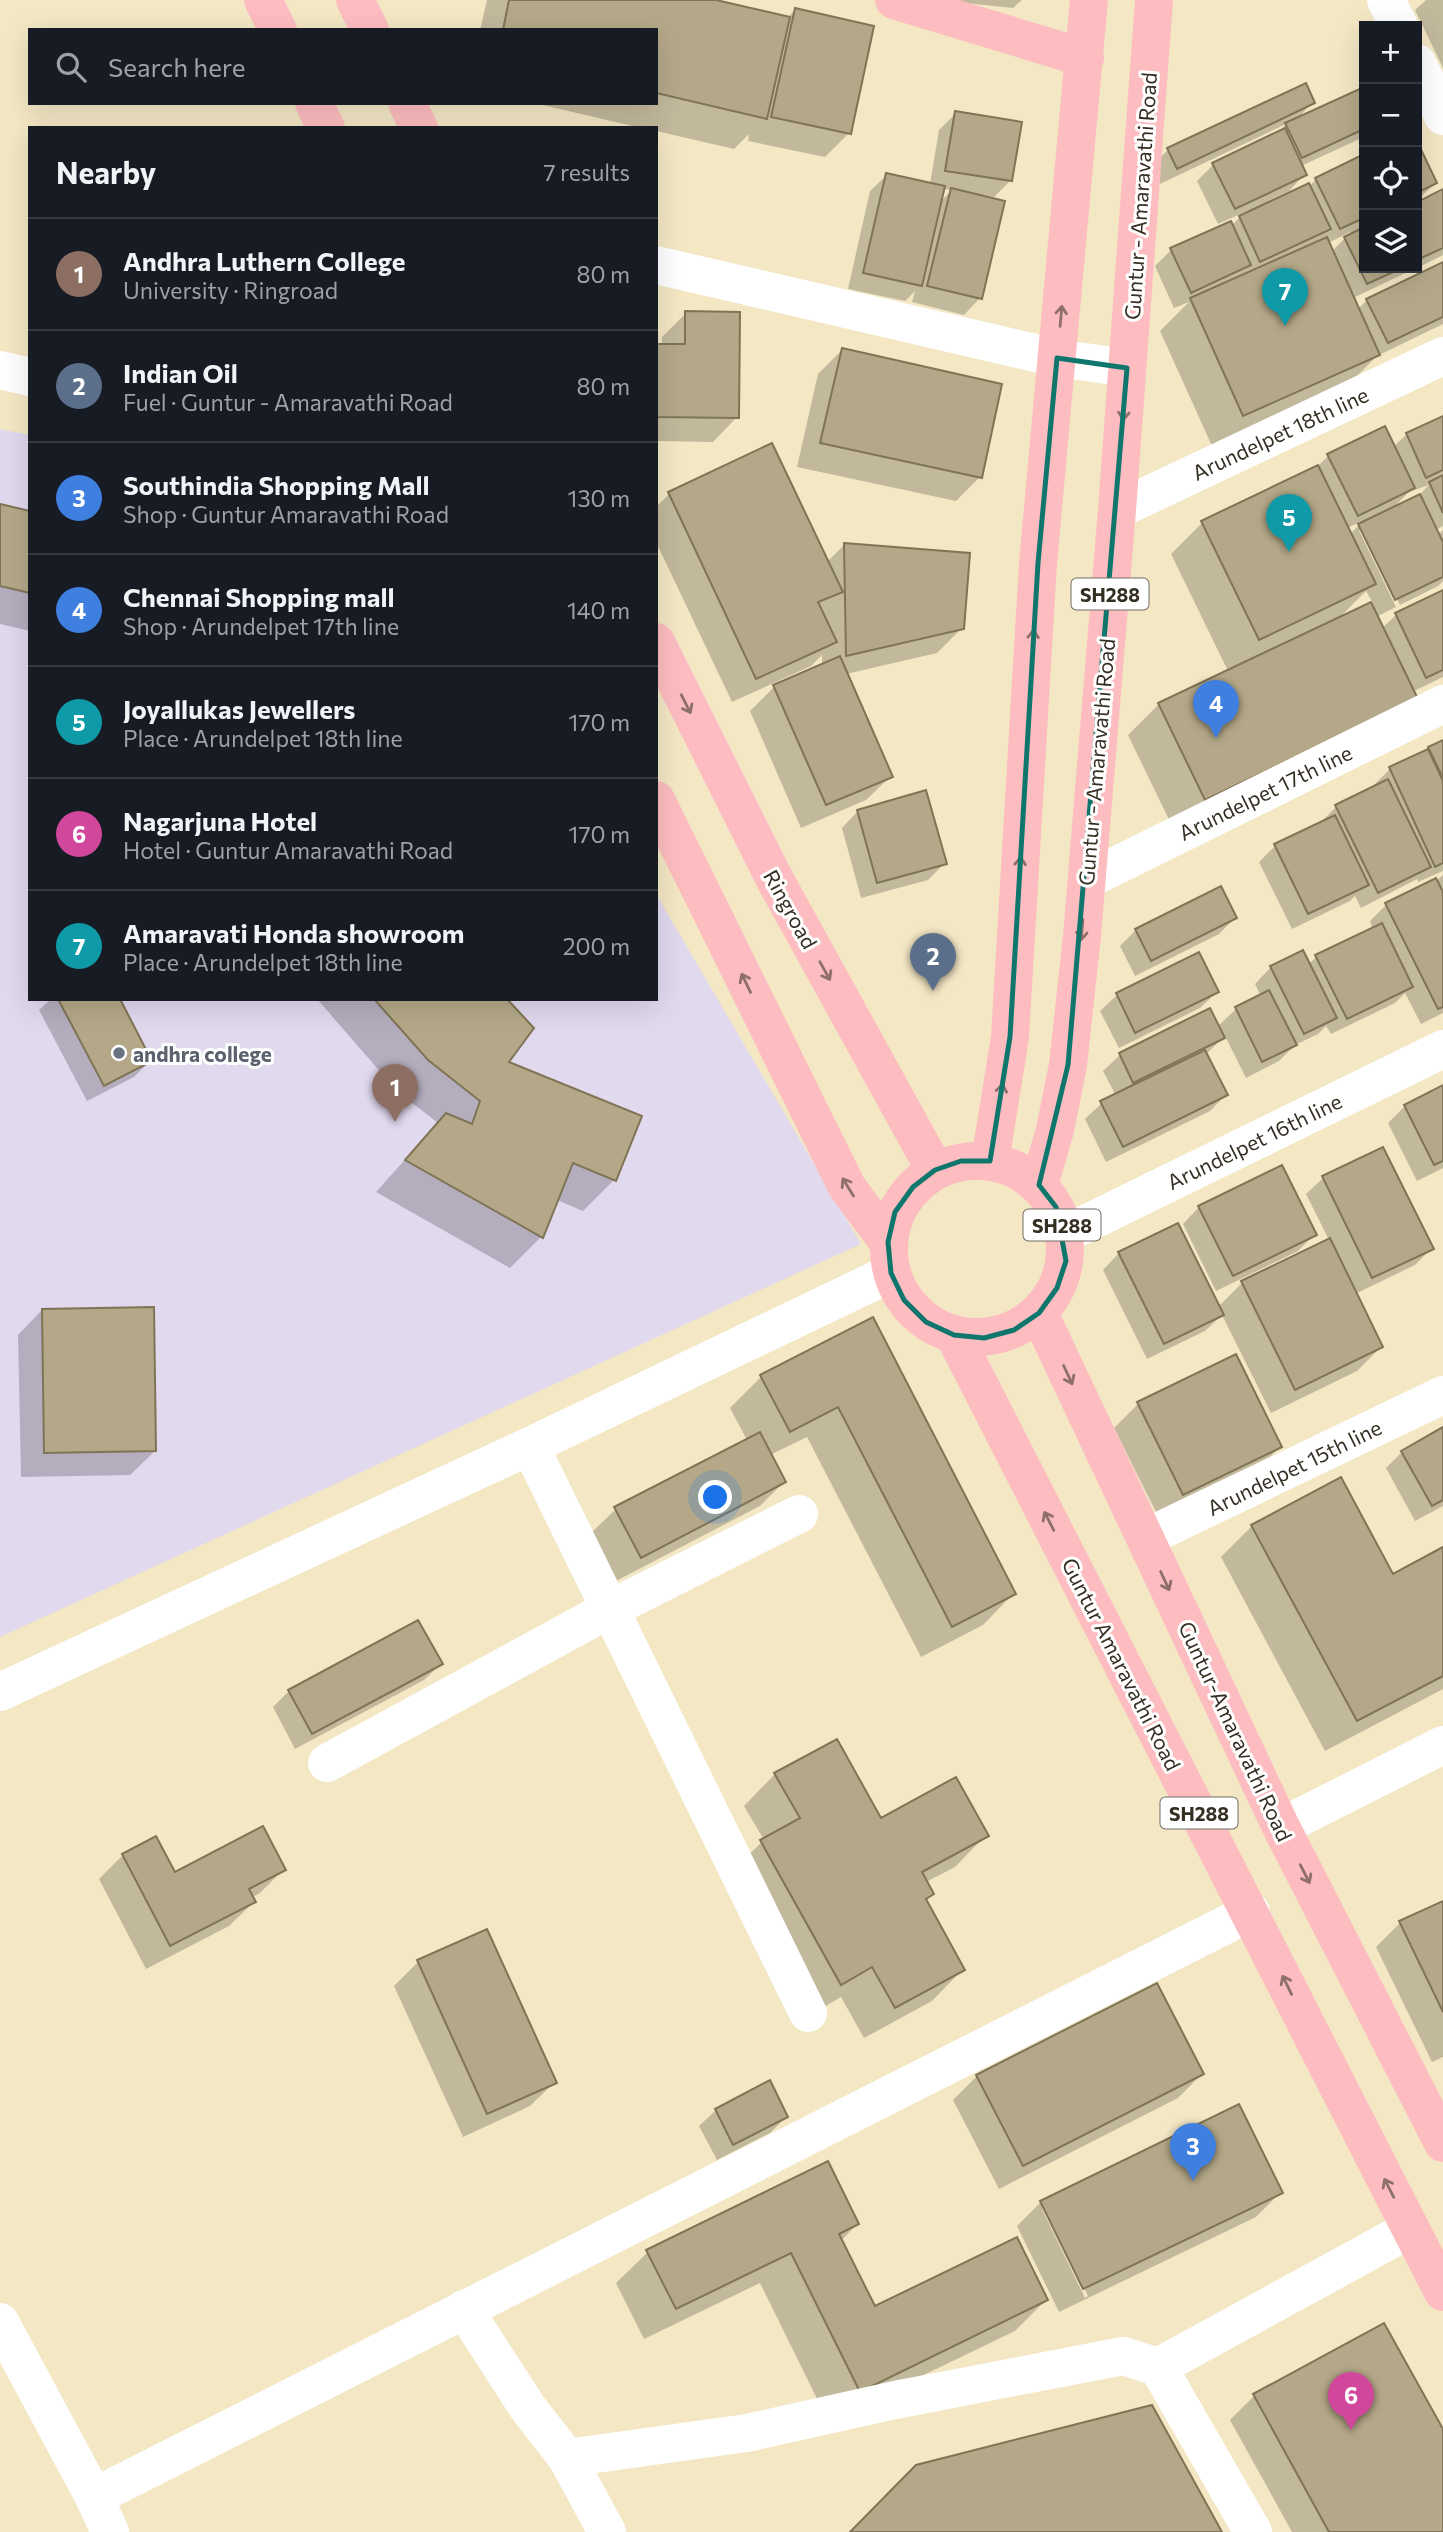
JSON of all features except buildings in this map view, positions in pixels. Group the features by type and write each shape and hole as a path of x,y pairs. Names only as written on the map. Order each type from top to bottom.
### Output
{"main road":[{"path":"264,0 277,28"},
{"path":"355,0 369,28"},
{"path":"894,0 1085,58"},
{"path":"990,1161 1010,1037 1038,563 1089,0"},
{"name":"Guntur - Amaravathi Road","path":"1039,1185 1055,1130 1069,1065 1087,880 1154,0"},
{"path":"315,105 325,126"},
{"path":"408,105 418,126"},
{"name":"Ringroad","path":"658,646 774,878 935,1170"},
{"path":"658,804 847,1187 890,1257"},
{"name":"SH288","path":"961,1161 990,1161 1016,1169 1039,1185 1056,1207 1065,1234 1066,1261 1057,1288 1039,1313 1014,1330 984,1338 954,1335 926,1322 904,1300 890,1257 895,1212 913,1187 935,1170 961,1161"},
{"name":"Guntur-Amaravathi Road","path":"1039,1313 1281,1827 1433,2099 1443,2143"},
{"name":"Guntur Amaravathi Road","path":"954,1335 1443,2292"}],"street":[{"path":"1386,0 1396,21"},
{"path":"1422,72 1443,116"},
{"path":"658,265 1057,358 1127,368"},
{"name":"Arundelpet 18th line","path":"1117,510 1443,356"},
{"path":"0,370 28,377"},
{"name":"Arundelpet 17th line","path":"1087,880 1443,704"},
{"name":"Arundelpet 16th line","path":"1065,1234 1443,1049"},
{"path":"0,1692 530,1446 890,1257"},
{"name":"Arundelpet 15th line","path":"1145,1538 1443,1395"},
{"path":"530,1446 608,1610 808,2013"},
{"path":"327,1763 608,1610 799,1514"},
{"path":"1281,1827 1443,1745"},
{"path":"94,2497 1251,1912"},
{"path":"1158,2367 1410,2229"},
{"path":"464,2309 528,2408 566,2458 607,2532"},
{"path":"0,2322 110,2532"},
{"path":"566,2458 747,2433 895,2400 1123,2356 1158,2367 1254,2532"}],"highlighted area":[{"path":"1057,358 1127,368 1068,1065 1039,1185 1056,1207 1066,1261 1057,1288 1039,1313 1014,1330 984,1338 954,1335 926,1322 904,1300 891,1273 888,1242 895,1212 913,1187 935,1170 961,1161 990,1161 1010,1037 1038,563"}],"shaded area":[{"path":"0,429 28,435 28,1001 658,1001 658,897 861,1244 0,1637"}],"place":[{"name":"Amaravati Honda showroom","path":"1285,326"},
{"name":"Joyallukas Jewellers","path":"1289,552"},
{"name":"Chennai Shopping mall","path":"1216,738"},
{"name":"Indian Oil","path":"933,991"},
{"name":"andhra college","path":"119,1053"},
{"name":"Andhra Luthern College","path":"395,1122"},
{"name":"Southindia Shopping Mall","path":"1193,2181"},
{"name":"Nagarjuna Hotel","path":"1351,2430"}]}
